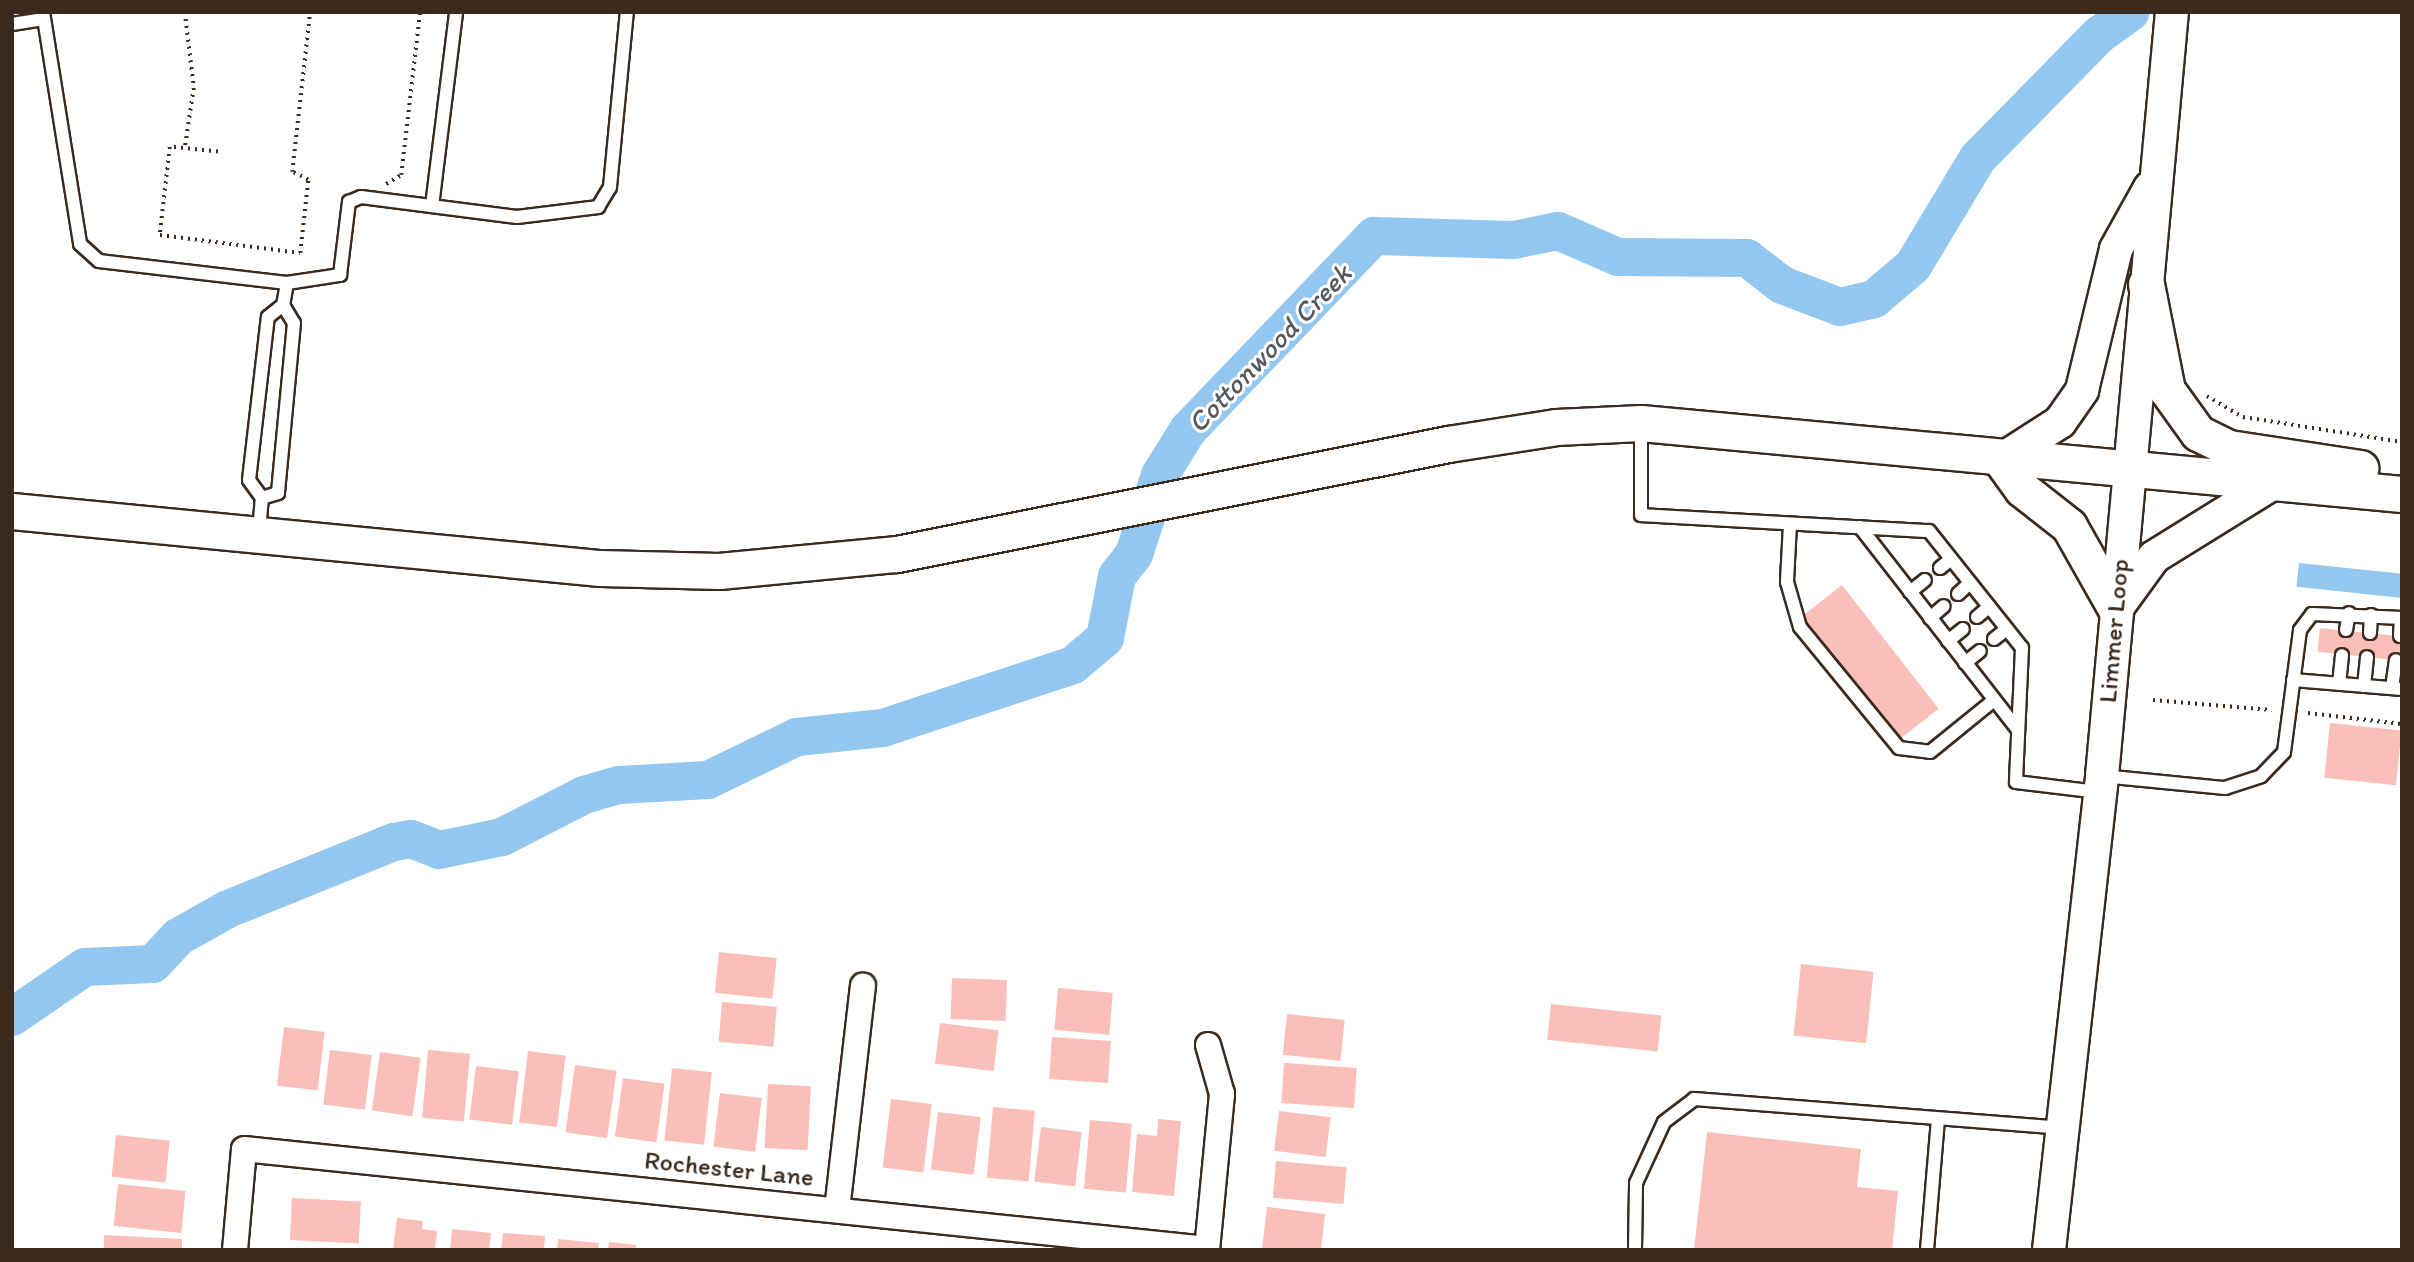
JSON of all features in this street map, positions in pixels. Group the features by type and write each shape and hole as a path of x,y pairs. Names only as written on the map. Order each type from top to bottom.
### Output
{"main road":[{"path":"2146,284 2167,390 2198,433 2229,448 2402,474"},
{"path":"12,511 600,569 719,571 897,554 1104,510 1530,430 1641,423 2001,460 2402,494"},
{"path":"2001,460 2022,489 2069,526 2116,610"}],"street":[{"name":"Limmer Loop","path":"2049,1250 2101,784 2172,12"},
{"path":"2001,460 2060,422 2082,390 2116,249 2155,177"},
{"path":"2116,610 2154,557 2275,482"},
{"path":"838,1210 863,986"},
{"path":"1207,1249 1222,1094 1208,1045"},
{"name":"Rochester Lane","path":"235,1250 244,1149 1207,1249"}],"lane":[{"path":"432,206 456,12"},
{"path":"12,24 43,16 80,244 99,261 286,283 340,275 349,202 385,200 517,217 598,207 610,187 627,12"},
{"path":"262,498 278,493 294,323 283,305 286,283"},
{"path":"259,535 262,498 249,480 268,317 283,305"},
{"path":"1641,423 1641,516 1929,531 2022,648 2016,782 2225,788 2261,776 2284,752 2300,630 2312,614 2349,613 2402,618 2400,636"},
{"path":"1790,524 1787,582 1800,627 1899,748 1930,752 1994,700"},
{"path":"1860,527 2018,730"},
{"path":"1940,568 1951,559"},
{"path":"1910,592 1924,580"},
{"path":"1958,594 1970,583"},
{"path":"1930,618 1944,606"},
{"path":"1978,617 1989,607"},
{"path":"2346,631 2349,613"},
{"path":"2370,633 2371,615"},
{"path":"1948,641 1963,629"},
{"path":"1994,639 2007,629"},
{"path":"1965,663 1980,651"},
{"path":"2339,684 2342,655"},
{"path":"2364,686 2367,657"},
{"path":"2293,680 2397,689 2396,660"},
{"path":"1635,1250 1636,1183 1664,1122 1694,1099 2061,1128"},
{"path":"1927,1250 1938,1119"}],"path":[{"path":"185,12 194,88 185,148"},
{"path":"218,152 169,149 162,237 300,253 308,180 292,172 310,12"},
{"path":"385,200 388,178 401,175 420,12"},
{"path":"2200,398 2213,395 2243,417 2402,442"},
{"path":"2153,699 2274,710"},
{"path":"2308,713 2402,724"}],"water":[{"path":"2299,563 2402,574 2400,598 2296,587"}],"building":[{"path":"1842,585 1939,709 1898,740 1802,616"},
{"path":"2320,628 2402,637 2399,660 2317,652"},
{"path":"2330,723 2402,731 2396,785 2324,778"},
{"path":"719,952 777,958 772,999 715,993"},
{"path":"1801,964 1874,972 1866,1043 1793,1036"},
{"path":"952,978 1007,980 1006,1021 951,1019"},
{"path":"1058,988 1113,993 1109,1035 1054,1030"},
{"path":"722,1002 777,1007 773,1047 719,1042"},
{"path":"1551,1004 1661,1016 1658,1051 1547,1040"},
{"path":"1287,1014 1345,1020 1340,1061 1283,1055"},
{"path":"940,1023 999,1030 994,1071 935,1064"},
{"path":"284,1027 325,1032 318,1091 277,1086"},
{"path":"1052,1037 1111,1041 1108,1083 1049,1079"},
{"path":"330,1050 372,1055 365,1110 323,1105"},
{"path":"428,1050 470,1054 464,1121 422,1118"},
{"path":"528,1051 566,1056 557,1127 519,1122"},
{"path":"380,1052 421,1058 412,1116 372,1110"},
{"path":"1284,1063 1357,1068 1354,1108 1281,1103"},
{"path":"575,1065 617,1071 607,1138 566,1132"},
{"path":"476,1066 519,1071 512,1125 469,1120"},
{"path":"672,1068 712,1072 704,1145 664,1141"},
{"path":"623,1078 665,1084 656,1142 615,1136"},
{"path":"768,1084 811,1086 808,1150 765,1148"},
{"path":"720,1093 762,1098 755,1152 713,1147"},
{"path":"891,1099 932,1104 923,1172 883,1167"},
{"path":"993,1107 1035,1111 1029,1181 987,1178"},
{"path":"1279,1111 1331,1117 1326,1157 1274,1151"},
{"path":"938,1112 981,1117 974,1175 931,1170"},
{"path":"1158,1119 1181,1121 1174,1196 1132,1192 1137,1134 1157,1136"},
{"path":"1090,1120 1132,1124 1126,1192 1084,1189"},
{"path":"1041,1127 1082,1132 1075,1187 1034,1182"},
{"path":"1707,1132 1861,1149 1857,1187 1898,1191 1892,1250 1694,1250"},
{"path":"116,1135 170,1141 165,1182 112,1177"},
{"path":"1276,1161 1347,1167 1344,1204 1273,1198"},
{"path":"118,1184 186,1191 181,1233 114,1226"},
{"path":"292,1198 361,1202 359,1244 290,1240"},
{"path":"1267,1207 1325,1214 1321,1250 1262,1249"},
{"path":"397,1218 423,1221 422,1229 437,1231 435,1250 393,1250"},
{"path":"452,1229 491,1233 489,1250 450,1250"},
{"path":"503,1233 545,1236 544,1250 501,1250"},
{"path":"104,1235 182,1239 182,1250 104,1250"},
{"path":"558,1239 599,1243 598,1250 557,1250"},
{"path":"609,1242 636,1245 636,1250 608,1250"}],"waterway":[{"name":"Cottonwood Creek","path":"12,1017 85,967 153,964 178,937 228,909 394,842 411,839 439,850 502,837 584,795 619,785 708,780 797,737 883,728 1073,665 1105,638 1117,576 1134,554 1160,475 1188,430 1374,236 1514,240 1558,231 1618,257 1747,258 1782,285 1840,307 1874,299 1913,266 1978,158 2099,35 2131,12"}]}
